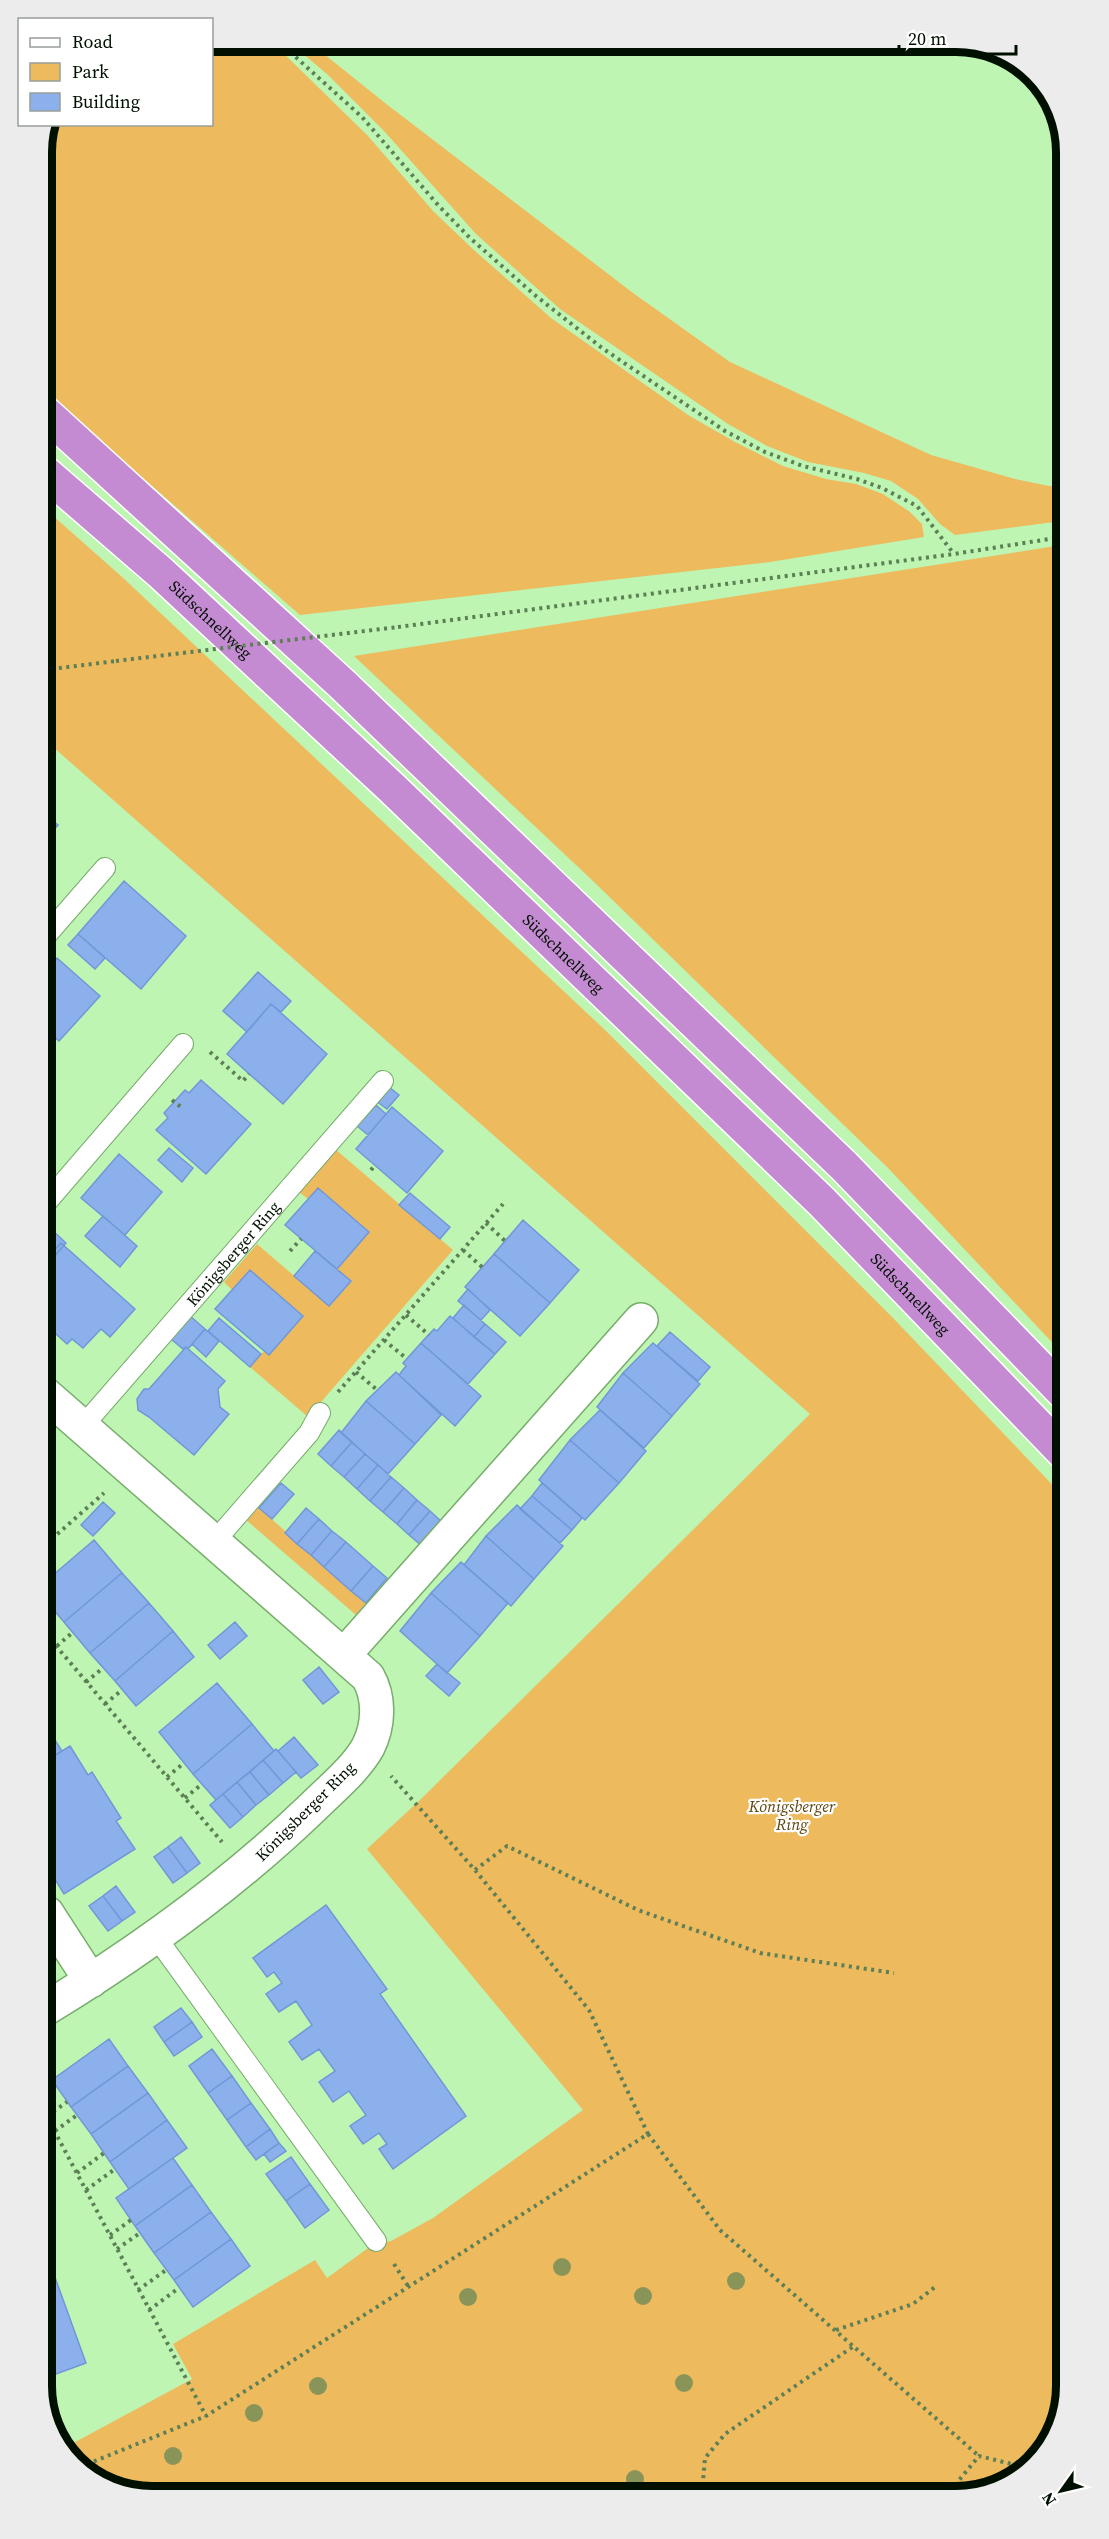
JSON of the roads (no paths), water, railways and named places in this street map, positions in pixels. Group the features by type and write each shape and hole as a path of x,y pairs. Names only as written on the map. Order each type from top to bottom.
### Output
{"highway":[{"path":"53,420 342,684 818,1141 1057,1386"},
{"name":"Südschnellweg","path":"53,480 161,573 393,789 822,1202 1057,1446"}],"street":[{"path":"344,1655 641,1320"},
{"name":"Königsberger Ring","path":"52,1401 368,1677 376,1702 376,1727 367,1748 343,1778 245,1870 156,1937 52,2005"},
{"path":"52,1921 91,1981"}],"lane":[{"path":"53,928 105,868"},
{"path":"53,1195 183,1044"},
{"name":"Königsberger Ring","path":"82,1427 382,1082"},
{"path":"214,1542 309,1433 320,1413"},
{"path":"156,1937 376,2241"}]}
